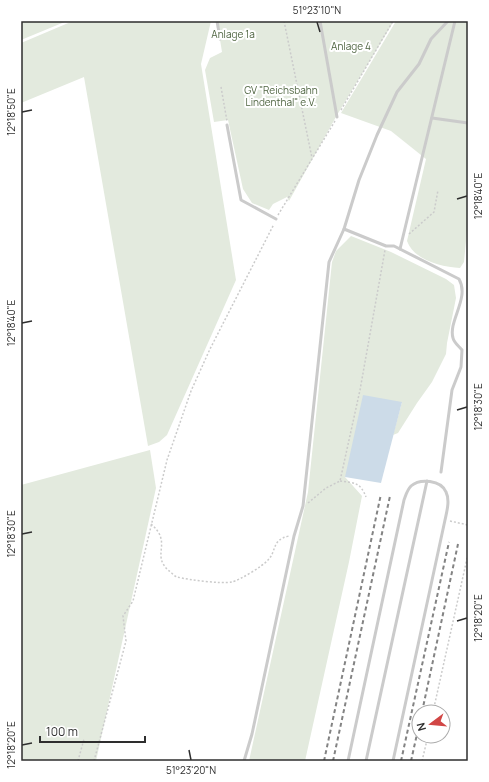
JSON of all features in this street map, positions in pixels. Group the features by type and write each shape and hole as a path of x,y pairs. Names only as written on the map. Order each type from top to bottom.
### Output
{"lane":[{"path":"217,21 220,39"},
{"path":"320,21 337,117"},
{"path":"244,761 252,734 294,536 303,506 327,276 332,255 344,229 359,180 377,135 397,92 419,64 431,39 448,21"},
{"path":"400,249 455,21"},
{"path":"432,118 468,123"},
{"path":"226,125 240,200 276,219"},
{"path":"344,229 386,246 394,246 459,279 461,283 462,297 452,335 455,342 462,350 462,358 461,367 452,390 441,472"},
{"path":"366,761 427,481"},
{"path":"348,761 404,500 411,486 417,482 427,481 443,486 448,500 393,761"}],"path":[{"path":"284,21 312,159"},
{"path":"221,87 227,121 226,125"},
{"path":"402,240 434,212 438,190"},
{"path":"94,761 126,641 123,616 133,601 167,460 191,391 276,219"},
{"path":"340,481 360,390 386,246"},
{"path":"303,506 326,488 340,481 358,484 362,488 366,497"},
{"path":"445,520 468,524"},
{"path":"151,524 160,533 162,541 160,558 166,569 176,576 206,581 232,582 237,580 259,568 270,558 274,546 279,541 286,537 294,536"},
{"path":"435,704 468,554"},
{"path":"78,761 84,739"},
{"path":"422,761 426,744"}],"green space":[{"path":"21,21 67,21 21,40"},
{"path":"73,21 211,21 201,64 236,280 167,435 159,442 148,446 84,77 21,103 21,43"},
{"name":"GV \"Reichsbahn Lindenthal\" e.V.","path":"217,21 394,21 337,115 289,201 287,197 273,204 269,210 252,203 243,189 228,120 214,122 205,70 210,58 222,52"},
{"path":"396,21 468,21 467,230 464,262 460,268 437,264 422,258 411,248 407,241 426,159 391,131 341,113"},
{"path":"351,236 391,252 446,279 454,285 456,298 446,354 432,382 398,433 393,435 402,402 345,477 362,496 305,761 249,761 308,492 332,262 336,251"},
{"path":"150,450 156,488 96,761 21,761 21,485"}],"water":[{"path":"363,395 402,402 381,483 345,477"}],"railway":[{"path":"324,761 381,494"},
{"path":"333,761 390,496"},
{"path":"401,761 449,542"},
{"path":"424,704 458,544"},
{"path":"411,761 415,744"}],"park label":[{"name":"Anlage 1a","path":"233,34"},
{"name":"Anlage 4","path":"351,46"}]}
